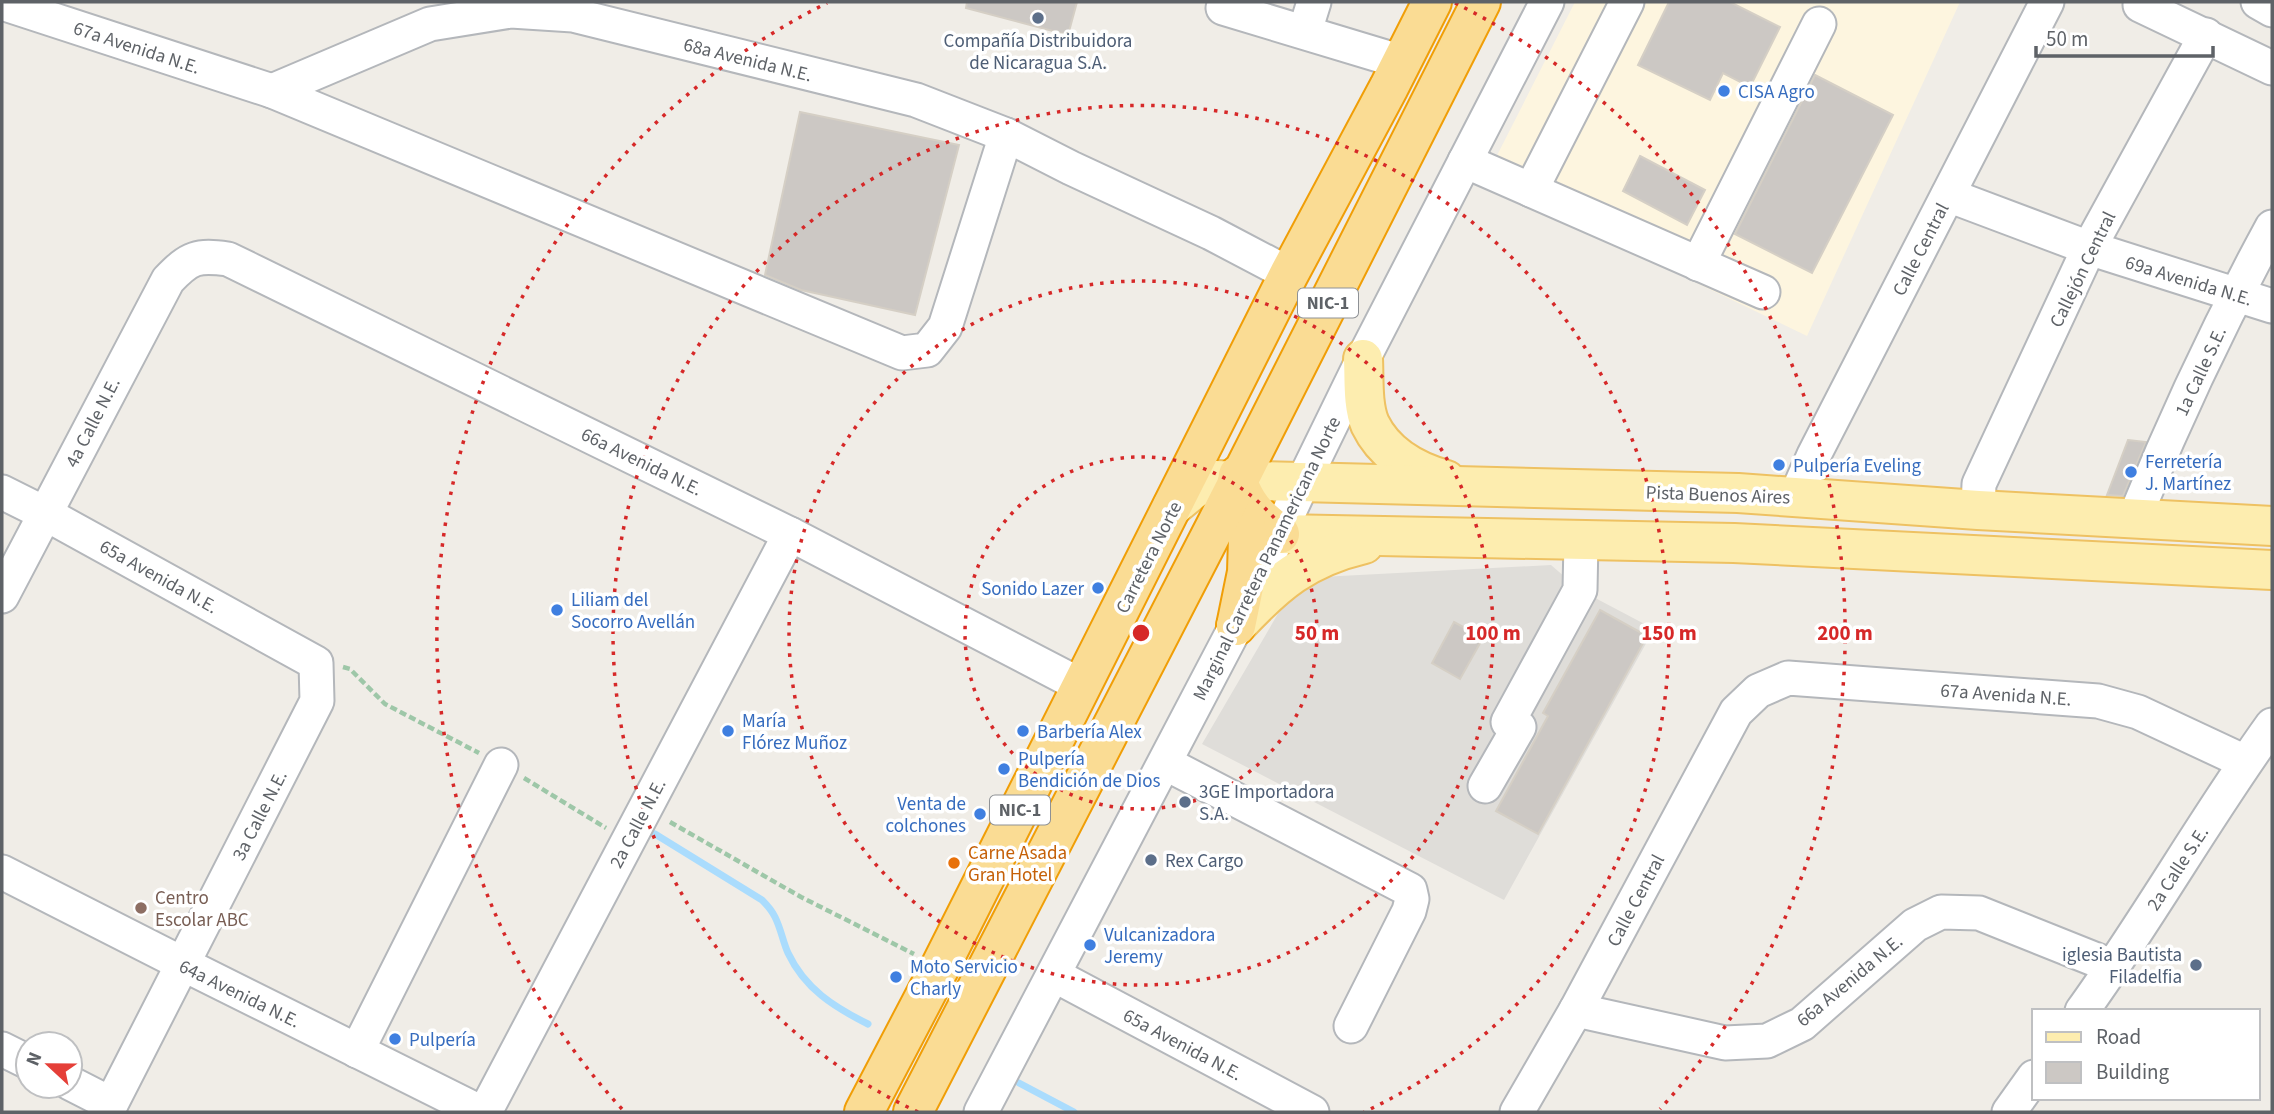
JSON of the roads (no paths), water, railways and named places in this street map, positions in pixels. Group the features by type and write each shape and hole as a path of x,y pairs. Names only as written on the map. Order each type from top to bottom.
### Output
{"highway":[{"name":"Carretera Norte","path":"864,1112 940,967 1289,274 1396,75 1432,2"},
{"name":"NIC-1","path":"913,1112 1481,2"},
{"path":"1236,626 1247,572 1248,537 1237,481 1242,444 1356,215 1396,75"},
{"path":"1237,481 1248,504 1259,518 1280,534"}],"main road":[{"path":"1363,359 1364,393 1369,422 1390,453 1423,474 1475,487"},
{"name":"Pista Buenos Aires","path":"1172,507 1195,488 1215,480 1738,493 1978,510 2272,526"},
{"path":"1554,489 1567,540"},
{"path":"1280,534 1734,543 2272,570"},
{"path":"1236,626 1286,577 1306,565 1351,547 1397,536"}],"street":[{"name":"Marginal Carretera Panamericana Norte","path":"981,1112 1236,626 1363,359 1547,2"},
{"path":"1531,190 1627,2"},
{"name":"Calle Central","path":"1796,496 1814,455 2047,2"},
{"path":"2258,2 2272,10"},
{"name":"67a Avenida N.E.","path":"2,3 272,91 902,353 928,351 945,327 1006,135"},
{"path":"2140,5 2272,68"},
{"path":"1223,8 1310,16 1396,75"},
{"name":"68a Avenida N.E.","path":"272,91 430,24 511,11 573,15 916,100 1006,135 1211,233 1289,274"},
{"path":"1698,264 1819,24"},
{"name":"Callejón Central","path":"1978,510 1979,484 2089,248 2206,35"},
{"path":"1465,161 1763,292"},
{"name":"69a Avenida N.E.","path":"1948,195 2089,248 2272,306"},
{"name":"1a Calle S.E.","path":"2135,517 2236,294 2272,227"},
{"name":"66a Avenida N.E.","path":"195,260 205,256 228,260 790,534 1082,685"},
{"name":"4a Calle N.E.","path":"2,596 168,280 183,264 195,260"},
{"name":"65a Avenida N.E.","path":"2,492 316,663"},
{"name":"2a Calle N.E.","path":"485,1112 790,534"},
{"path":"1485,786 1519,727 1508,722 1580,590 1567,540"},
{"name":"3a Calle N.E.","path":"109,1108 317,701 316,663"},
{"name":"67a Avenida N.E.","path":"1758,691 1788,678 2098,701 2138,712 2245,762"},
{"name":"Calle Central","path":"1517,1112 1576,1010 1736,712 1758,691"},
{"name":"2a Calle S.E.","path":"2083,1009 2272,725"},
{"path":"1166,763 1410,890 1412,900 1409,911 1351,1026"},
{"path":"357,1051 501,765"},
{"name":"64a Avenida N.E.","path":"2,872 480,1112"},
{"name":"66a Avenida N.E.","path":"1576,1010 1725,1043 1767,1041 1802,1024 1914,925 1941,912 1979,913 2113,967"},
{"name":"65a Avenida N.E.","path":"1054,975 1312,1112"},
{"path":"2008,1112 2032,1080"},
{"path":"84,1092 109,1108"}],"waterway":[{"path":"655,834 762,900 775,917 788,953 803,977 832,1004 868,1024"},
{"path":"1019,1083 1074,1112"}],"place":[{"name":"Compañía Distribuidora de Nicaragua S.A.","path":"1038,18"},
{"name":"CISA Agro","path":"1724,91"},
{"name":"Pulpería Eveling","path":"1779,465"},
{"name":"Ferretería J. Martínez","path":"2131,472"},
{"name":"Sonido Lazer","path":"1098,588"},
{"name":"Liliam del Socorro Avellán","path":"557,610"},
{"name":"María Flórez Muñoz","path":"728,731"},
{"name":"Barbería Alex","path":"1023,731"},
{"name":"Pulpería Bendición de Dios","path":"1004,769"},
{"name":"3GE Importadora S.A.","path":"1185,802"},
{"name":"Venta de colchones","path":"980,814"},
{"name":"Rex Cargo","path":"1151,860"},
{"name":"Carne Asada Gran Hotel","path":"954,863"},
{"name":"Centro Escolar ABC","path":"141,908"},
{"name":"Vulcanizadora Jeremy","path":"1090,945"},
{"name":"iglesia Bautista Filadelfia","path":"2196,965"},
{"name":"Moto Servicio Charly","path":"896,977"},
{"name":"Pulpería","path":"395,1039"}]}
